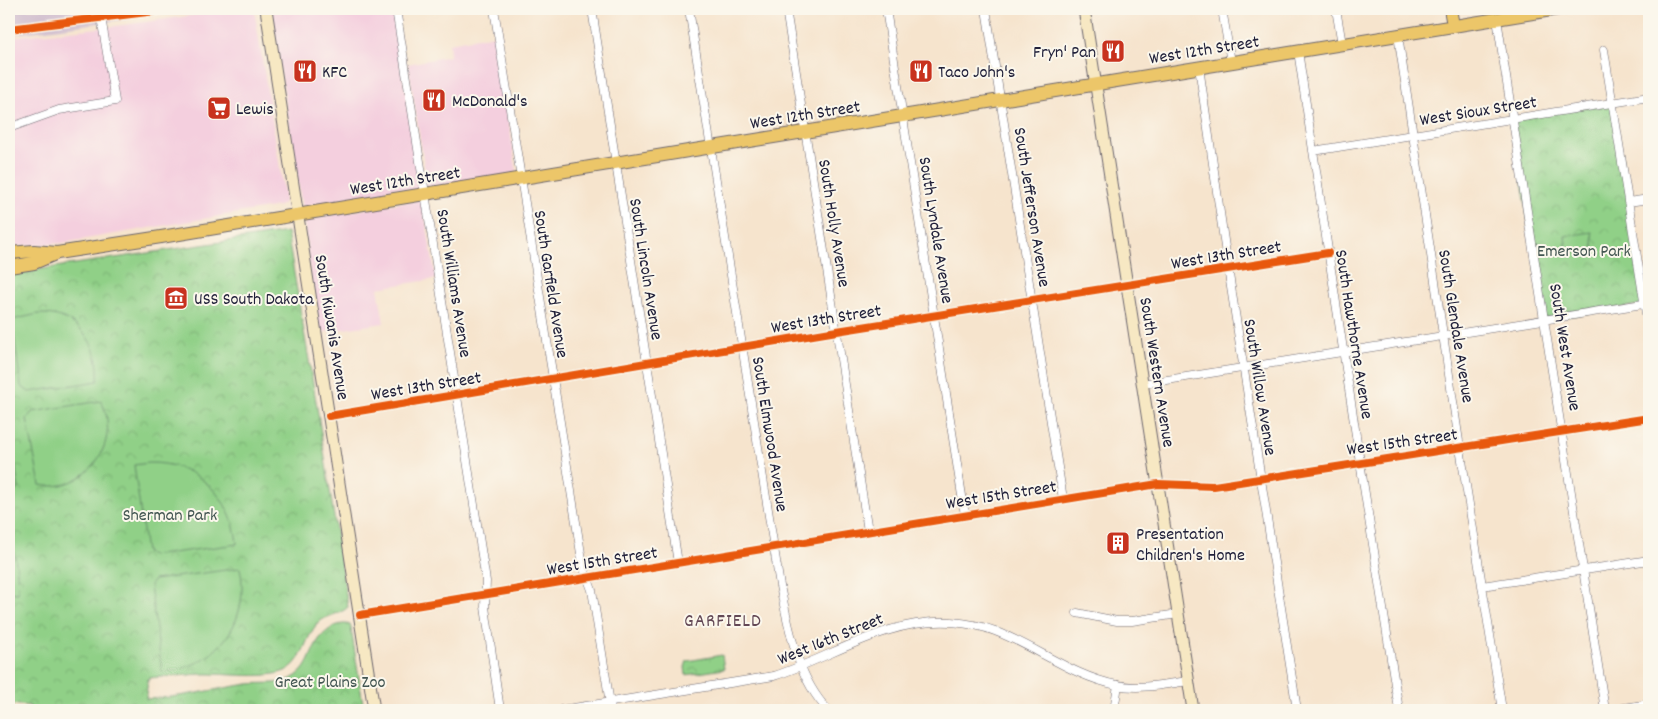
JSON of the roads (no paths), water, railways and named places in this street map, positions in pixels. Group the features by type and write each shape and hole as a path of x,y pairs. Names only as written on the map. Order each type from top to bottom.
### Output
{"main road":[{"path":"1450,9 1453,25"},
{"name":"West 12th Street","path":"9,253 34,251 57,253 1558,9"},
{"name":"West 12th Street","path":"9,267 34,263 57,253"}],"street":[{"path":"9,30 172,9"},
{"name":"South Kiwanis Avenue","path":"266,9 374,710"},
{"name":"South Williams Avenue","path":"396,9 486,581 485,607 500,710"},
{"name":"South Garfield Avenue","path":"494,9 582,566 592,590 610,706"},
{"name":"South Lincoln Avenue","path":"592,9 678,563"},
{"name":"South Elmwood Avenue","path":"689,9 788,626 801,667 820,702 828,710"},
{"name":"South Holly Avenue","path":"786,9 868,531"},
{"name":"South Lyndale Avenue","path":"886,9 966,515"},
{"name":"South Jefferson Avenue","path":"986,9 1064,499"},
{"name":"South Western Avenue","path":"1084,9 1193,710"},
{"path":"1222,9 1231,62"},
{"path":"1336,9 1342,44"},
{"path":"9,128 60,110 114,100 101,18"},
{"name":"South West Avenue","path":"1497,19 1605,710"},
{"name":"South Glendale Avenue","path":"1398,35 1460,448 1502,710"},
{"path":"1604,50 1628,202 1647,303 1649,332"},
{"name":"South Hawthorne Avenue","path":"1298,51 1399,710"},
{"name":"South Willow Avenue","path":"1199,67 1243,368 1297,710"},
{"name":"West Sioux Street","path":"1313,152 1649,98"},
{"path":"1628,202 1649,199"},
{"name":"West 13th Street","path":"329,416 1328,253"},
{"path":"1142,384 1647,303"},
{"name":"West 15th Street","path":"360,615 1158,484 1214,486 1649,418"},
{"path":"1482,586 1649,560"},
{"path":"1077,613 1117,621 1132,621 1178,614"},
{"name":"West 16th Street","path":"561,710 610,706 774,676 801,667 871,635 894,628 930,622 951,622 994,631 1068,668 1118,685 1156,686 1189,680"},
{"path":"1114,710 1118,685"},
{"path":"1612,710 1649,704"}],"place":[{"name":"Fryn' Pan","path":"1113,51"},
{"name":"KFC","path":"305,71"},
{"name":"Taco John's","path":"921,71"},
{"name":"McDonald's","path":"434,100"},
{"name":"Lewis","path":"219,108"},
{"name":"USS South Dakota","path":"176,298"},
{"name":"Presentation Children's Home","path":"1118,543"}],"district":[{"name":"GARFIELD","path":"723,619"}],"park label":[{"name":"Emerson Park","path":"1584,250"},
{"name":"Sherman Park","path":"170,514"},
{"name":"Great Plains Zoo","path":"330,681"}]}
